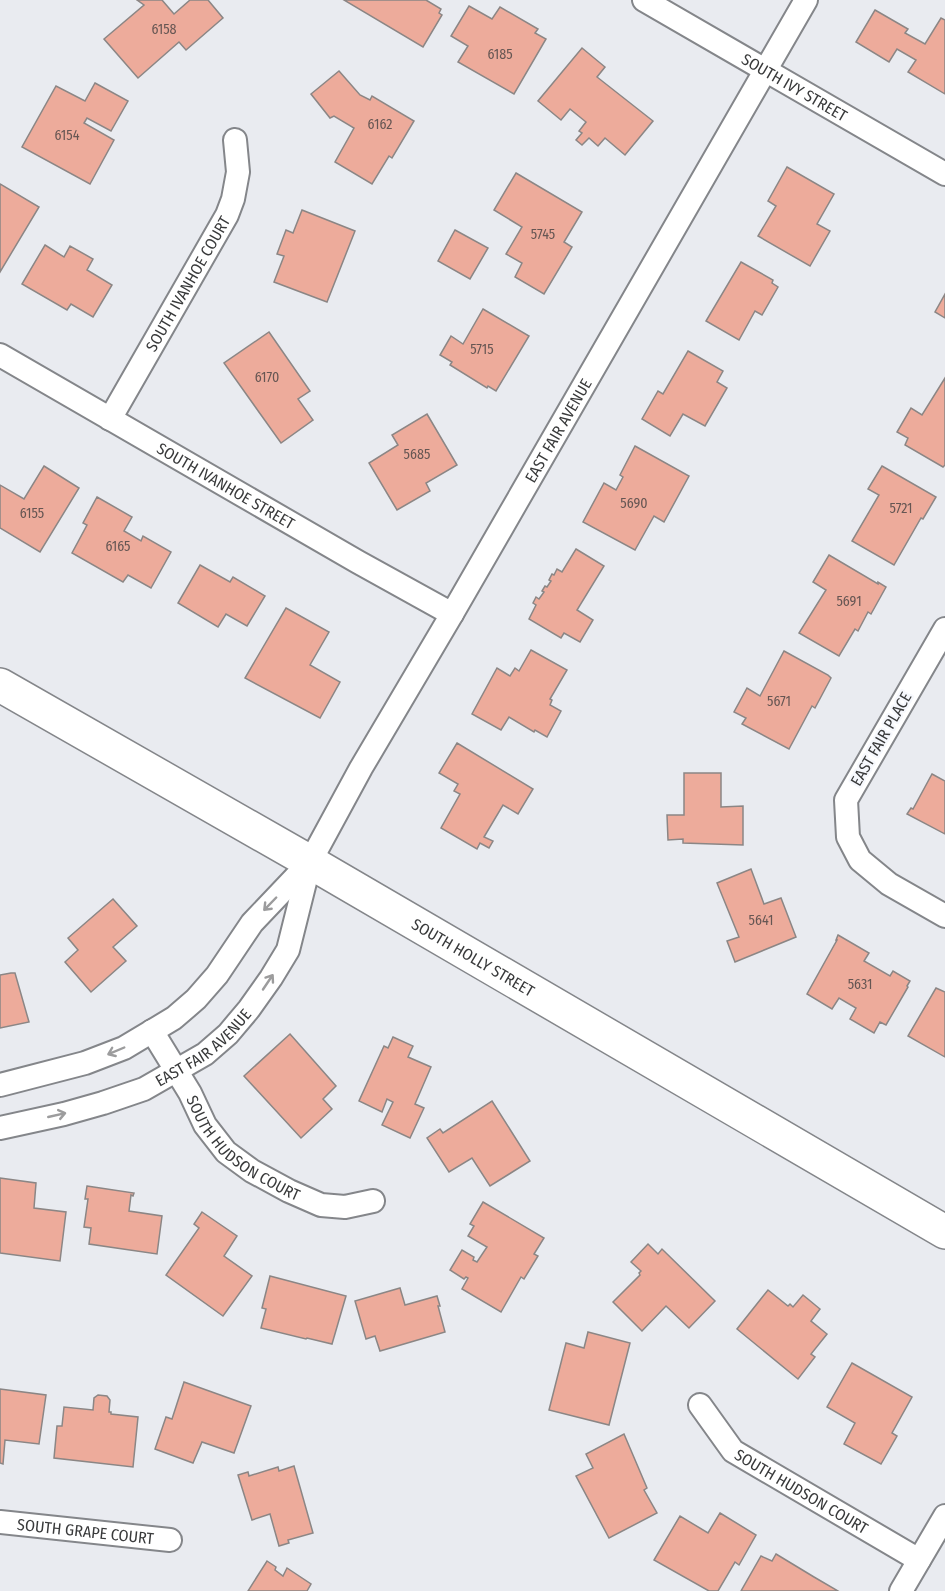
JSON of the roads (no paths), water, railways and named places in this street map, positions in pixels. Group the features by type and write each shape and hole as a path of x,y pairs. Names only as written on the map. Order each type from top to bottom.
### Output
{"main road":[{"name":"SOUTH HOLLY STREET","path":"0,685 310,862 945,1232"}],"street":[{"name":"SOUTH IVY STREET","path":"644,0 945,174"},
{"name":"EAST FAIR AVENUE","path":"0,1128 64,1114 144,1089 205,1054 228,1034 249,1009 288,950 310,862 361,768 806,0"},
{"name":"SOUTH IVANHOE COURT","path":"110,419 227,215 233,199 238,172 235,140"},
{"name":"SOUTH IVANHOE STREET","path":"0,355 452,614"},
{"name":"EAST FAIR PLACE","path":"945,629 846,800 848,837 860,860 889,884 945,916"},
{"name":"EAST FAIR AVENUE","path":"0,1085 85,1063 124,1048 174,1018 196,999 217,975 252,923 310,862"},
{"name":"SOUTH HUDSON COURT","path":"152,1031 177,1071 205,1125 226,1152 252,1171 321,1205 345,1207 373,1201"},
{"name":"SOUTH HUDSON COURT","path":"700,1405 734,1451 919,1560"},
{"path":"902,1591 945,1516"},
{"name":"SOUTH GRAPE COURT","path":"0,1522 170,1540"}]}
